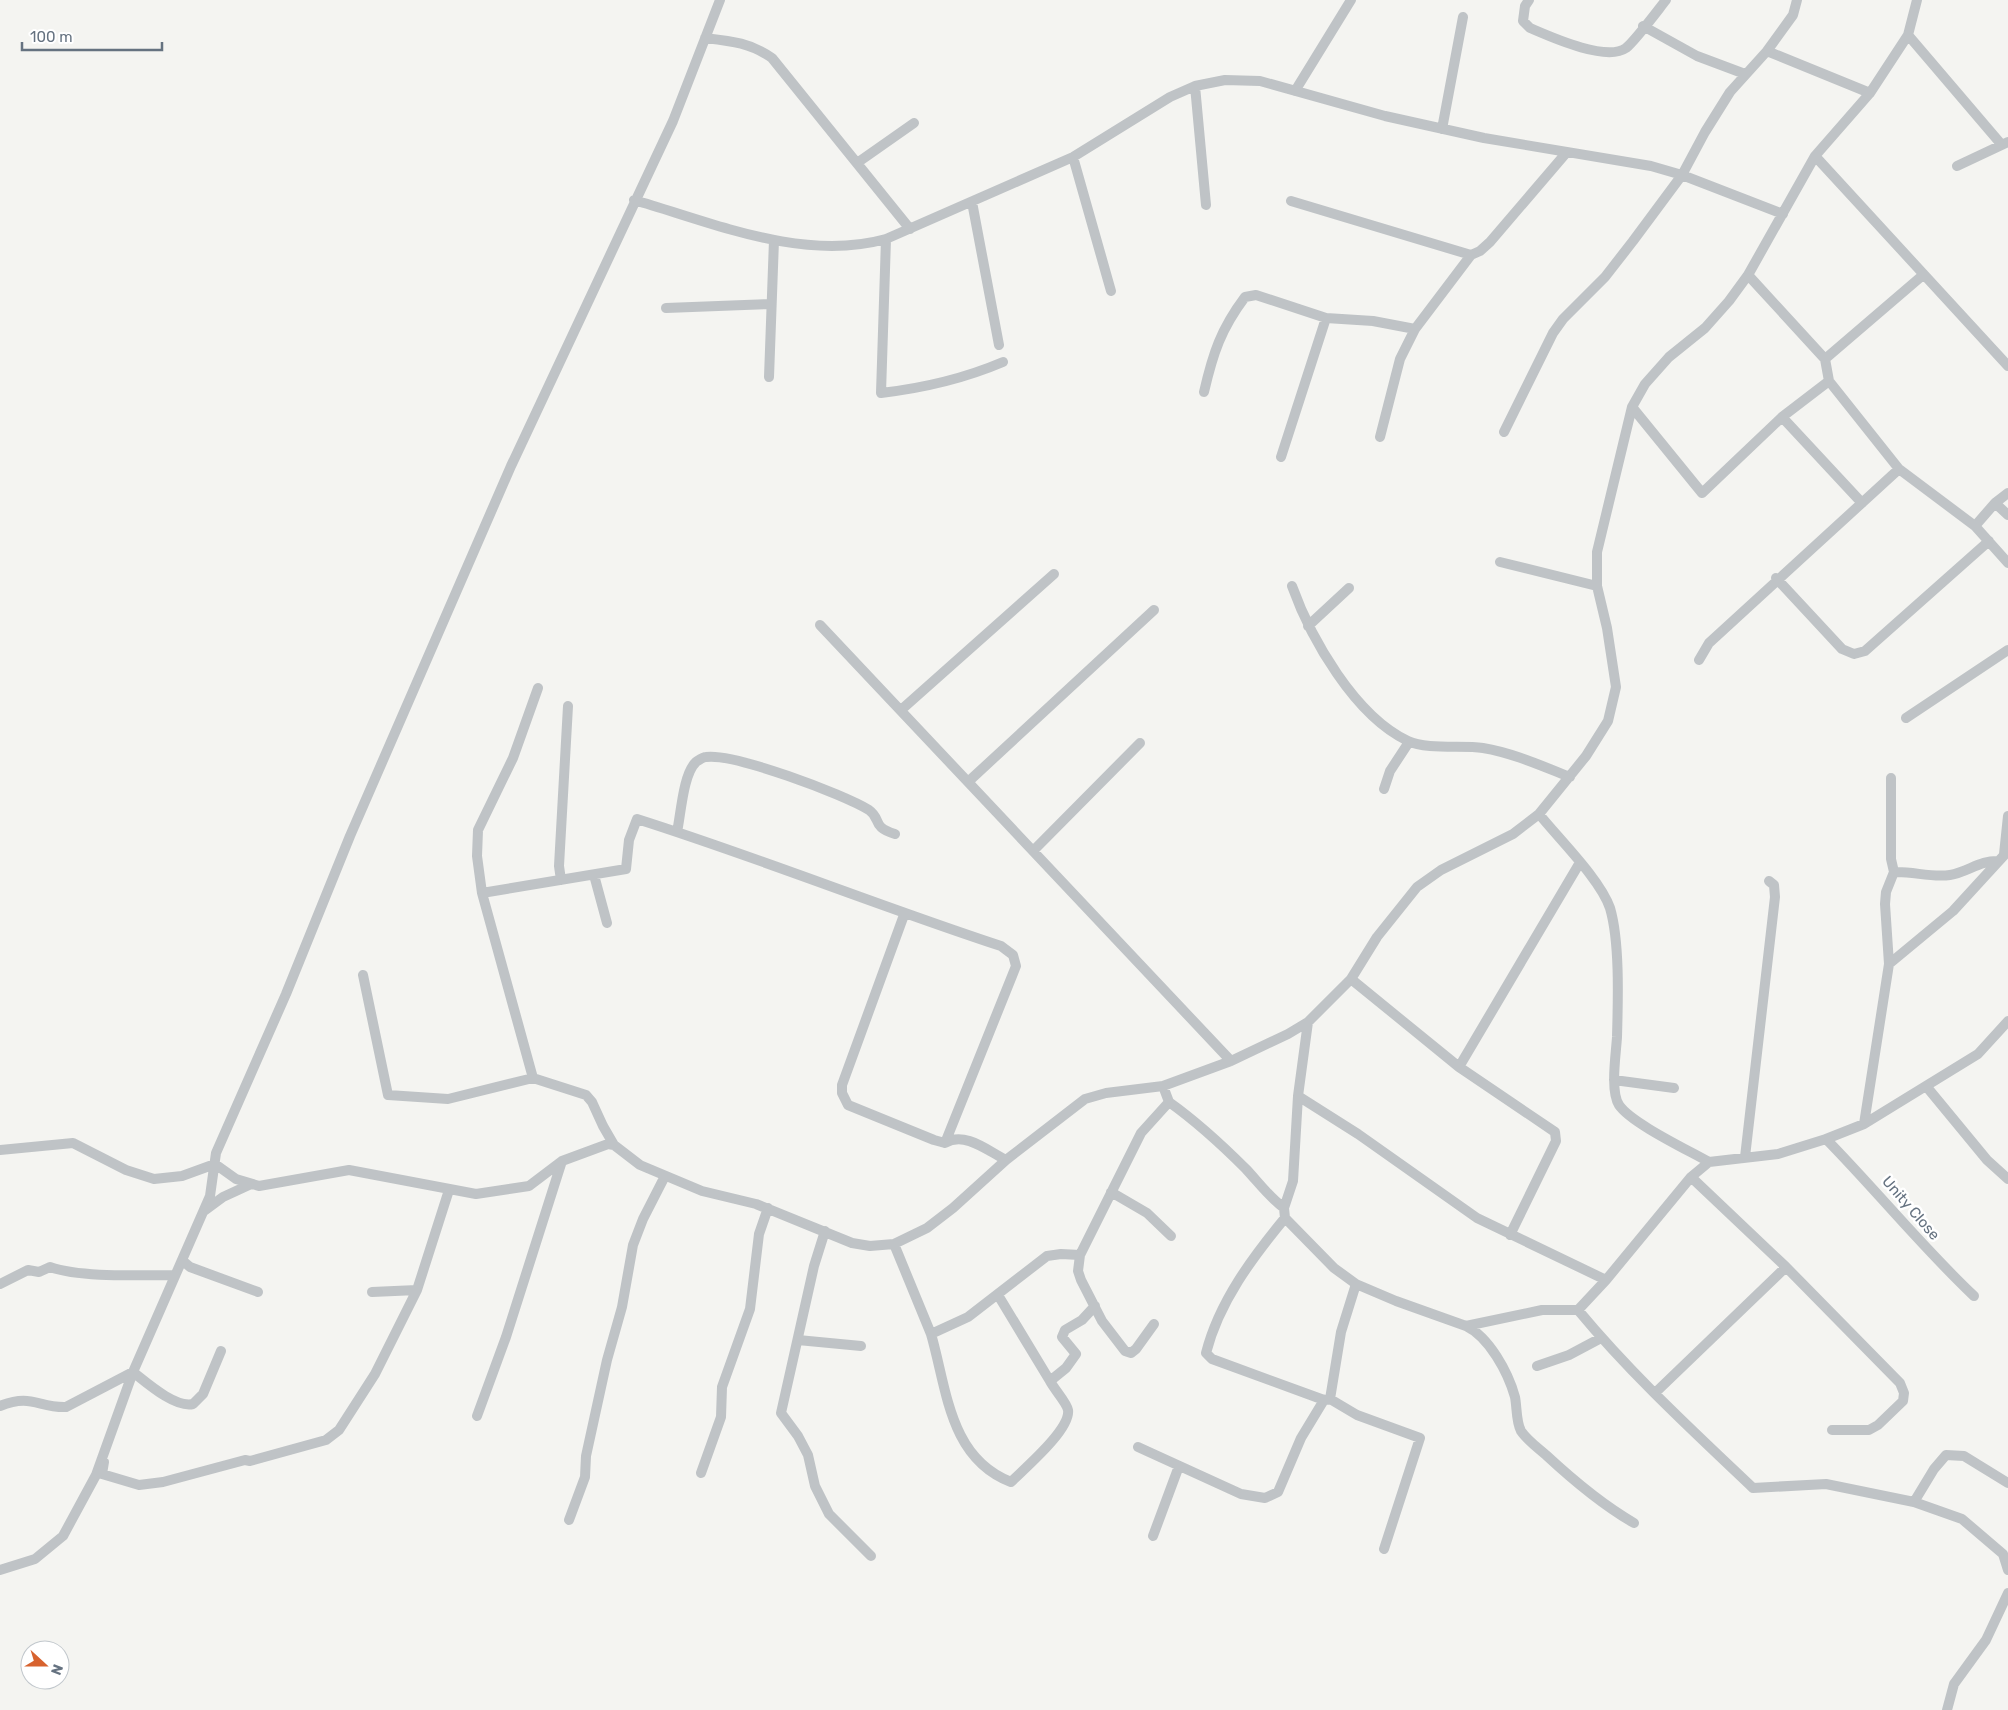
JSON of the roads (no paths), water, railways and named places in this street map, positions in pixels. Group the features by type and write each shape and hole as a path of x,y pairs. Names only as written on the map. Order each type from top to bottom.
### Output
{"street":[{"path":"0,1570 35,1559 63,1536 96,1475 133,1372 210,1196 216,1153 286,994 354,827 511,466 673,120 720,0"},
{"path":"1295,90 1351,0"},
{"path":"1528,0 1525,6 1523,21 1530,28 1596,51 1608,53 1625,49 1666,0"},
{"path":"1504,432 1553,333 1563,319 1605,277 1682,175 1718,110 1744,74 1767,51 1792,15 1797,0"},
{"path":"363,976 388,1095 448,1098 533,1078 586,1095 592,1102 602,1126 614,1145 640,1165 702,1191 768,1208 852,1243 870,1246 894,1244 927,1228 954,1208 1006,1160 1085,1099 1106,1092 1163,1086 1231,1061 1288,1034 1308,1022 1351,979 1377,937 1417,887 1441,870 1513,834 1539,814 1570,777 1608,721 1616,687 1607,628 1596,586 1596,552 1632,407 1646,384 1669,357 1705,328 1729,301 1748,275 1815,156 1870,93 1908,35 1917,0"},
{"path":"1442,129 1463,17"},
{"path":"1643,26 1697,56 1744,74"},
{"path":"1908,35 2004,143 1957,166"},
{"path":"705,38 743,42 758,48 772,58 858,162 910,229"},
{"path":"1767,51 1870,93"},
{"path":"634,200 774,240 805,246 863,246 886,240 1073,157 1170,97 1195,86 1225,80 1260,81 1442,129 1484,138 1651,166 1682,175 1783,214"},
{"path":"1195,86 1206,204"},
{"path":"858,162 914,123"},
{"path":"1380,437 1400,359 1415,329 1471,255 1480,251 1490,242 1567,152"},
{"path":"1815,156 2008,366"},
{"path":"1073,157 1111,292"},
{"path":"1291,201 1471,255"},
{"path":"972,202 999,345"},
{"path":"769,377 770,304 774,240"},
{"path":"886,240 881,393 939,384 972,375 1003,362"},
{"path":"1748,275 1825,359 1829,381 1899,469 1975,526 2008,563"},
{"path":"1825,359 1923,275"},
{"path":"1204,392 1214,350 1231,316 1245,297 1256,295 1326,318 1373,321 1415,329"},
{"path":"666,308 770,304"},
{"path":"1280,457 1326,318"},
{"path":"1632,407 1702,493 1782,417 1829,381"},
{"path":"1782,417 1862,503"},
{"path":"1699,660 1709,643 1776,578 1899,469"},
{"path":"1975,526 1994,503 2008,492"},
{"path":"1994,503 2008,515"},
{"path":"1776,578 1842,649 1854,654 1865,651 1989,541"},
{"path":"1500,562 1596,586"},
{"path":"901,710 1054,574"},
{"path":"1292,586 1317,643 1375,720 1409,742 1484,748 1521,758 1570,777"},
{"path":"1308,626 1349,588"},
{"path":"969,781 1154,610"},
{"path":"820,624 1231,1061"},
{"path":"1906,718 2008,650"},
{"path":"533,1078 482,893 477,856 478,830 514,758 538,688"},
{"path":"562,880 559,866 568,706"},
{"path":"1384,789 1390,771 1409,742"},
{"path":"1033,850 1140,743"},
{"path":"677,832 687,778 694,764 704,757 718,757 785,774 869,811 883,830 895,834"},
{"path":"1864,1124 1889,964 1885,904 1886,892 1894,872 1891,859 1891,778"},
{"path":"1539,814 1604,893 1612,918 1617,997 1614,1080 1618,1105 1632,1118 1709,1162"},
{"path":"1889,964 1953,911 2004,855 2008,816"},
{"path":"482,893 626,869 629,840 638,819 841,889 904,915 1001,946 1013,955 1016,966 945,1143"},
{"path":"1894,872 1937,876 1949,875 2004,855"},
{"path":"1459,1067 1579,864"},
{"path":"594,875 607,923"},
{"path":"1745,1157 1775,897 1774,885 1769,881"},
{"path":"904,915 842,1085 842,1093 848,1105 945,1143"},
{"path":"1351,979 1459,1067 1554,1132 1556,1141 1510,1235"},
{"path":"1466,1326 1542,1310 1578,1310 1606,1280 1691,1177 1709,1162 1778,1154 1826,1139 1864,1124 1978,1054 2008,1021"},
{"path":"1308,1022 1298,1096 1293,1182 1284,1213 1248,1263 1237,1282 1209,1341 1206,1353 1212,1359 1327,1399 1357,1415 1420,1438 1384,1549"},
{"path":"1614,1080 1674,1088"},
{"path":"1163,1086 1169,1102 1200,1124 1248,1171 1334,1268 1356,1284 1405,1305 1476,1331 1486,1342 1503,1370 1514,1396 1520,1430 1574,1482 1608,1508 1634,1523"},
{"path":"1926,1086 1987,1160 2008,1179"},
{"path":"1298,1096 1366,1139 1477,1218 1606,1280"},
{"path":"1154,1324 1136,1349 1131,1353 1126,1351 1102,1321 1078,1271 1080,1255 1141,1132 1169,1102"},
{"path":"945,1143 954,1138 963,1138 1006,1160"},
{"name":"Unity Close","path":"1826,1139 1871,1184 1900,1221 1974,1296"},
{"path":"0,1150 73,1142 126,1170 154,1179 182,1176 214,1164"},
{"path":"214,1164 236,1179 250,1185 259,1186 349,1170 476,1194 529,1186 562,1161 608,1144 614,1145"},
{"path":"477,1416 506,1337 562,1161"},
{"path":"570,1520 585,1478 590,1437 607,1360 622,1307 634,1245 643,1219 665,1176"},
{"path":"1691,1177 1786,1267 1900,1383 1904,1392 1903,1401 1898,1408 1869,1430 1832,1430"},
{"path":"203,1212 223,1197 250,1185"},
{"path":"106,1444 102,1474 139,1485 203,1473 326,1440 339,1430 375,1374 417,1290 449,1190"},
{"path":"1111,1192 1147,1213 1171,1236"},
{"path":"701,1473 721,1417 722,1387 750,1309 759,1234 768,1208"},
{"path":"825,1231 814,1266 781,1413 798,1436 808,1456 815,1486 829,1514 871,1556"},
{"path":"894,1244 931,1334 946,1401 968,1448 992,1473 1012,1482 1052,1440 1068,1419 1068,1407 1055,1392 998,1294"},
{"path":"931,1334 968,1317 1047,1256 1062,1254 1080,1255"},
{"path":"183,1261 190,1267 258,1292"},
{"path":"0,1284 28,1270 39,1272 50,1267 88,1273 174,1275"},
{"path":"1655,1393 1786,1267"},
{"path":"1138,1447 1162,1456 1179,1466 1216,1480 1241,1494 1265,1498 1278,1492 1301,1438 1329,1395 1341,1332 1356,1284"},
{"path":"372,1292 417,1290"},
{"path":"1050,1381 1066,1368 1076,1354 1062,1337 1065,1330 1082,1320 1095,1306"},
{"path":"1578,1310 1601,1338 1655,1393 1753,1488 1826,1484 1914,1502 1962,1518 2003,1554 2008,1570"},
{"path":"1537,1366 1569,1355 1601,1338"},
{"path":"798,1340 861,1346"},
{"path":"133,1372 156,1390 184,1404 193,1404 203,1394 221,1351"},
{"path":"0,1406 20,1399 30,1399 56,1407 66,1406 133,1372"},
{"path":"1914,1502 1934,1469 1946,1455 1964,1456 2008,1483"},
{"path":"1153,1536 1179,1466"},
{"path":"1947,1710 1954,1684 1986,1640 2008,1593"}]}
